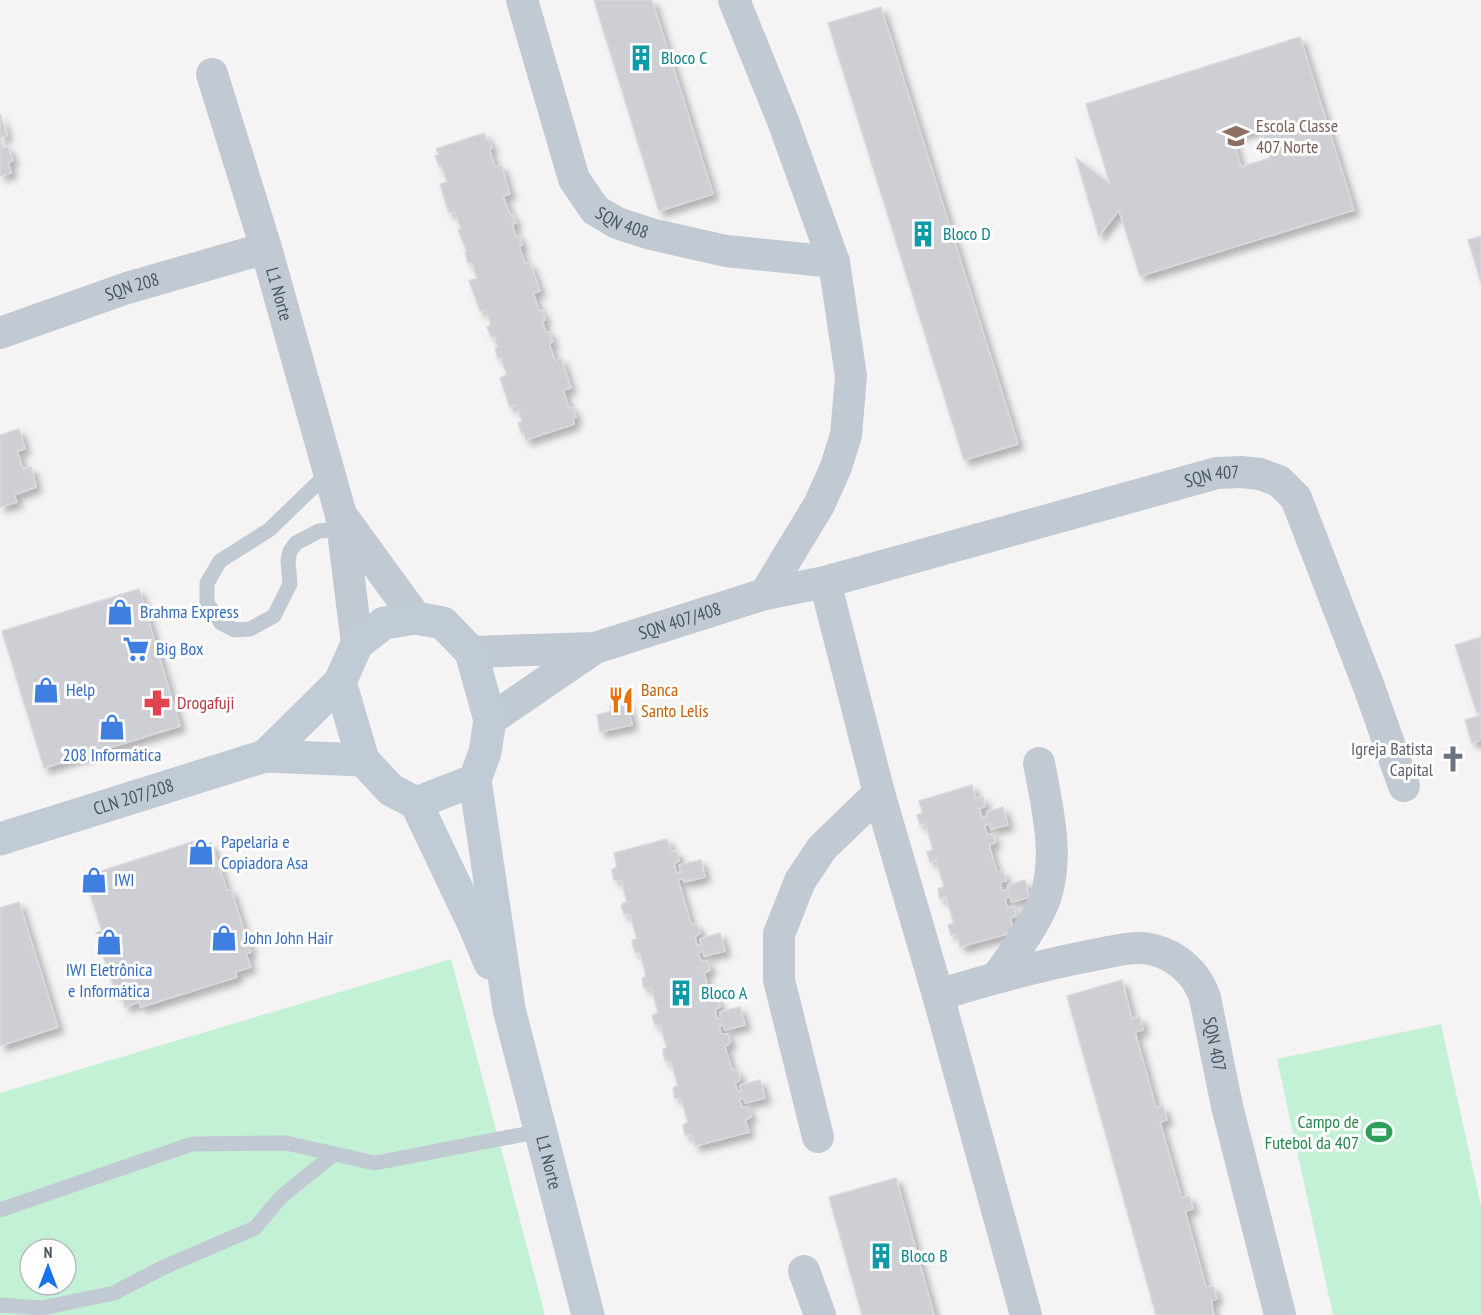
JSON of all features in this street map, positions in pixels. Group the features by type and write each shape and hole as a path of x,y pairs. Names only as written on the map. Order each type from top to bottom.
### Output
{"street":[{"name":"SQN 408","path":"522,0 574,179 595,210 616,223 651,234 726,251 834,262"},
{"path":"734,0 783,122 834,262 852,376 846,435 836,467 819,505 765,594"},
{"name":"L1 Norte","path":"212,74 266,248 342,522 357,644"},
{"name":"SQN 208","path":"0,333 127,288 266,248"},
{"name":"SQN 407","path":"765,594 825,582 1217,473 1260,474 1279,481 1296,498 1369,687 1404,786"},
{"name":"L1 Norte","path":"342,522 416,618"},
{"path":"825,582 879,793 938,995 1026,1315"},
{"name":"SQN 407/408","path":"471,651 595,648 765,594"},
{"path":"416,618 443,624 471,651 490,720 485,752 476,780 416,803 391,790 363,760 340,682 357,644 384,624 416,618"},
{"name":"SQN 407/408","path":"490,720 595,648"},
{"name":"CLN 207/208","path":"266,756 340,682"},
{"name":"CLN 207/208","path":"0,839 266,756 363,760"},
{"path":"998,977 1039,913 1048,884 1052,848 1039,763"},
{"name":"L1 Norte","path":"476,780 509,1009 588,1315"},
{"path":"818,1137 779,980 779,934 800,881 822,848 879,793"},
{"name":"L1 Norte","path":"416,803 476,927 509,1009"},
{"name":"SQN 407","path":"938,995 998,977 1076,958 1127,949 1153,950 1172,957 1186,968 1202,987 1205,998 1227,1106 1280,1315"},
{"path":"804,1271 820,1315"}],"lane":[{"path":"329,472 269,530 220,561 207,583 207,603 221,623 235,630 250,629 274,616 290,584 288,561 290,551 296,543 342,522"},
{"path":"0,1210 192,1144 286,1143 375,1163 541,1131"},
{"path":"0,1305 42,1308 114,1293 162,1268 255,1228 281,1197 334,1154"}],"green space":[{"path":"451,959 545,1315 0,1315 0,1093"},
{"name":"Campo de Futebol da 407","path":"1441,1024 1481,1206 1481,1315 1333,1315 1277,1059"}],"building":[{"name":"Bloco C","path":"594,0 652,0 713,194 659,211"},
{"name":"Bloco D","path":"881,7 1018,444 964,460 828,23"},
{"path":"1300,37 1354,210 1140,276 1119,210 1099,236 1076,158 1110,184 1086,104","holes":["1261,128 1270,158 1241,167 1232,137"]},
{"path":"0,114 7,135 0,138"},
{"path":"484,133 492,148 489,149 495,167 501,165 510,194 503,196 510,215 512,214 516,223 512,224 516,237 519,236 522,245 519,246 525,264 530,263 540,291 533,293 539,311 542,310 545,320 542,321 546,333 549,332 553,342 549,343 555,361 561,358 571,388 563,390 569,408 572,407 576,417 573,418 574,424 526,440 518,423 522,422 516,405 510,407 500,378 507,375 501,358 498,359 495,348 498,347 494,336 491,337 487,327 491,325 486,310 480,311 469,281 477,278 472,262 468,263 465,252 467,251 458,230 461,229 455,212 449,213 440,184 447,182 435,156 439,155 436,149"},
{"path":"0,138 3,148 8,147 13,161 8,162 11,173 0,176"},
{"path":"1481,236 1481,282 1468,240"},
{"path":"19,429 25,449 17,451 23,469 31,467 36,487 14,495 17,502 0,507 0,435"},
{"path":"139,589 180,726 44,768 2,631"},
{"path":"1481,637 1481,712 1477,713 1455,645"},
{"path":"627,702 632,725 600,732 597,715 611,711 610,706"},
{"path":"1481,715 1481,740 1472,743 1465,720"},
{"path":"972,785 976,799 983,797 985,807 979,808 982,818 988,816 987,812 1003,807 1008,825 991,829 990,824 984,825 987,835 993,834 995,843 989,845 997,873 1003,871 1006,881 1000,882 1002,891 1009,890 1008,885 1025,880 1029,897 1012,902 1010,896 1005,898 1007,908 1013,906 1016,916 1010,918 1014,932 960,947 957,933 951,935 948,925 954,923 946,897 940,899 938,889 944,887 936,860 930,862 927,852 933,850 926,824 920,825 917,815 923,813 919,801"},
{"name":"Bloco A","path":"667,839 671,851 677,852 679,861 674,864 677,873 681,872 679,865 701,860 705,877 684,882 683,878 678,880 691,924 697,925 700,933 695,937 697,946 701,945 700,939 720,933 725,951 704,956 703,951 698,952 701,961 707,961 710,970 704,973 711,997 717,998 720,1007 715,1010 717,1019 721,1018 720,1012 740,1007 745,1025 725,1030 723,1025 719,1026 721,1034 728,1034 730,1043 725,1047 732,1070 738,1071 740,1080 735,1083 738,1092 741,1091 740,1085 760,1080 765,1098 745,1103 744,1098 739,1099 742,1107 748,1108 751,1117 745,1120 749,1132 695,1146 692,1135 685,1135 683,1125 688,1122 681,1099 675,1098 673,1090 678,1086 671,1062 665,1061 663,1049 667,1048 660,1025 655,1025 652,1016 658,1012 651,988 644,988 642,979 646,975 640,953 635,952 632,943 637,939 630,915 624,914 621,906 627,902 621,880 614,880 612,870 617,866 614,853"},
{"path":"195,841 197,847 211,843 227,891 231,890 251,952 246,954 251,967 235,972 237,977 141,1007 139,1002 125,1007 121,992 116,994 96,933 102,931 86,882 100,878 98,872"},
{"path":"19,902 58,1027 0,1046 0,908"},
{"path":"1122,980 1132,1019 1140,1017 1143,1030 1135,1032 1156,1108 1163,1106 1167,1120 1160,1122 1181,1196 1182,1198 1189,1196 1193,1209 1185,1211 1206,1287 1213,1286 1217,1299 1211,1301 1214,1315 1156,1315 1067,996"},
{"name":"Bloco B","path":"896,1178 934,1315 862,1315 829,1197"}],"place":[{"name":"Bloco C","path":"641,58"},
{"name":"Escola Classe 407 Norte","path":"1236,136"},
{"name":"Bloco D","path":"923,234"},
{"name":"Brahma Express","path":"120,612"},
{"name":"Big Box","path":"136,649"},
{"name":"Help","path":"46,690"},
{"name":"Banca Santo Lelis","path":"621,700"},
{"name":"Drogafuji","path":"157,703"},
{"name":"208 Informática","path":"112,727"},
{"name":"Igreja Batista Capital","path":"1453,759"},
{"name":"Papelaria e Copiadora Asa","path":"201,852"},
{"name":"IWI","path":"94,880"},
{"name":"John John Hair","path":"224,938"},
{"name":"IWI Eletrônica e Informática","path":"109,942"},
{"name":"Bloco A","path":"681,993"},
{"name":"Campo de Futebol da 407","path":"1379,1132"},
{"name":"Bloco B","path":"881,1256"}]}
